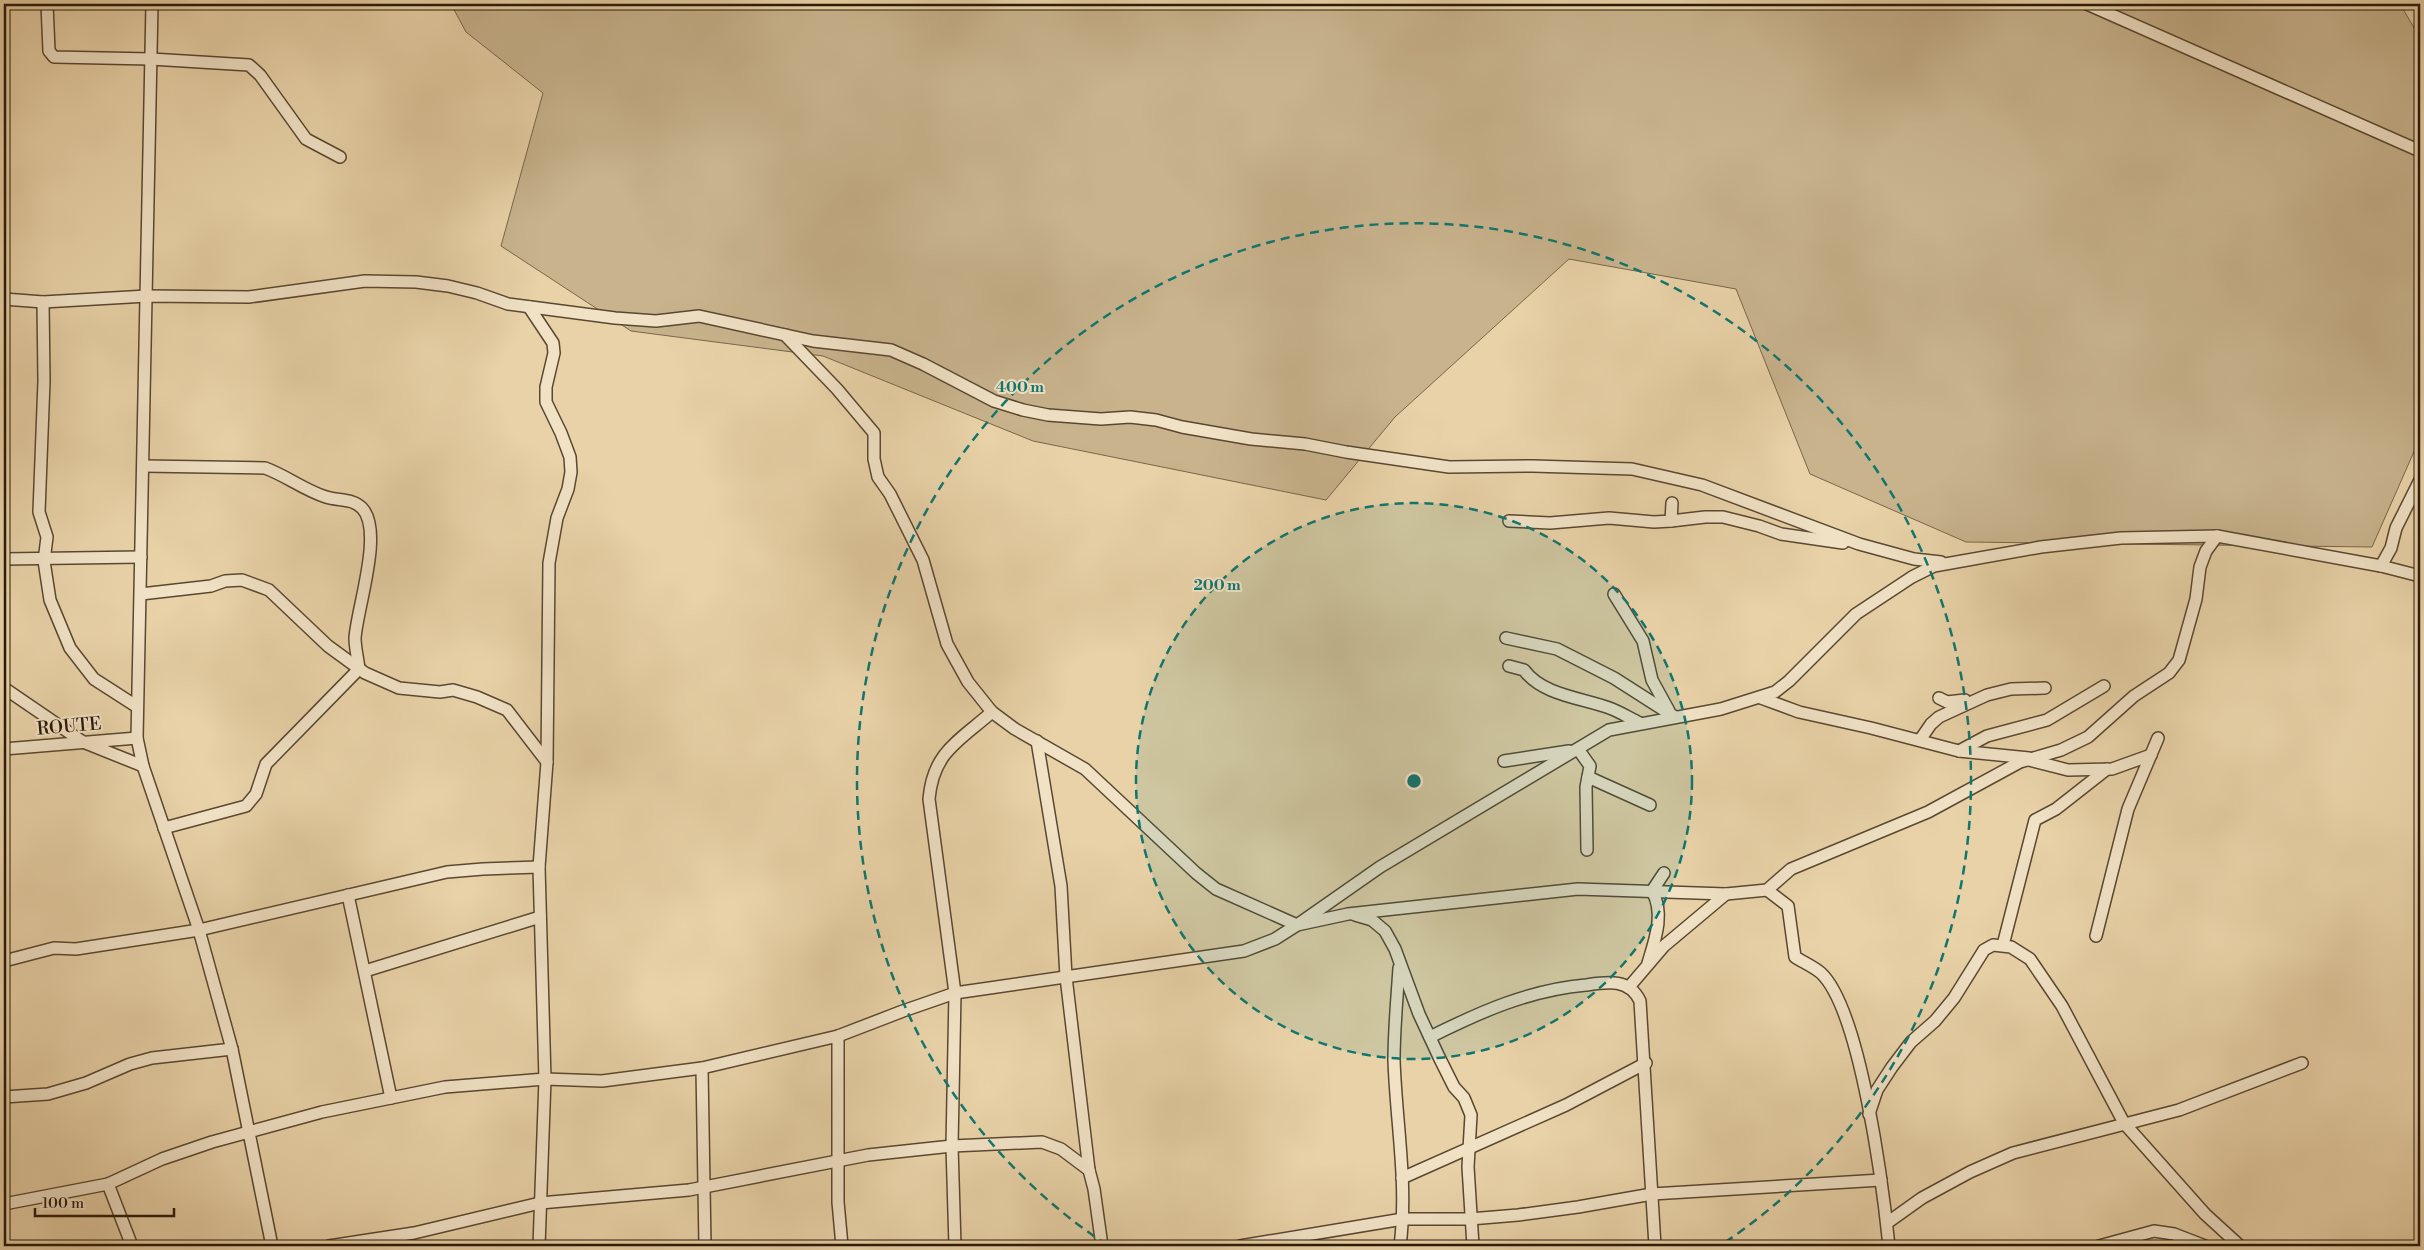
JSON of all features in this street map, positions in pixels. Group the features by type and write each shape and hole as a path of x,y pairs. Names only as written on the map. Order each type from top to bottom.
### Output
{"street":[{"path":"47,4 49,51 54,58 151,59 249,66 260,75 306,139 340,157"},
{"path":"152,4 147,296 136,706 137,738 143,766 199,930 232,1049 272,1246"},
{"path":"2086,4 2420,151"},
{"path":"4,299 43,302 147,296 249,297 365,281 416,282 448,286 477,293 508,304 530,307 656,321 699,316 785,335 891,350 923,364 994,401 1048,415 1101,419 1130,417 1156,420 1182,427 1251,439 1305,444 1449,467 1533,466 1632,469 1702,485 1859,544 1914,559 1971,561"},
{"path":"43,302 44,381 39,512 47,538 44,558 50,600 70,648 94,679 136,706"},
{"path":"530,307 553,343 554,353 546,387 546,402 570,457 571,472 568,489 557,518 549,563 547,762 539,868 545,1079 539,1246"},
{"path":"785,335 837,389 874,433 874,459 878,477 890,494 923,560 947,644 968,682 992,712 1015,729 1085,769 1196,874 1216,889 1297,925 1348,914 1578,889 1726,894 1766,890 1791,869 1928,812 2020,762 2061,750 2088,737 2134,696 2176,666 2196,598 2200,567 2206,551 2217,536"},
{"path":"143,466 265,468 282,474 300,487 329,498 346,499 362,509 371,529 368,575 359,610 355,640 359,669"},
{"path":"2382,566 2386,554 2391,548 2396,528 2420,480"},
{"path":"1671,521 1672,503"},
{"path":"1509,521 1550,524 1609,518 1654,522 1723,517 1781,534 1859,544"},
{"path":"4,1204 108,1184 162,1159 249,1131 322,1112 445,1086 545,1079 602,1081 702,1068 838,1036 955,993 1244,951 1275,939 1380,867 1610,730 1672,715 1721,709 1761,698 1775,692 1789,681 1856,614 1912,576 1934,566 1971,561 2041,547 2121,538 2217,536 2382,566 2420,576"},
{"path":"4,559 141,557"},
{"path":"140,594 210,586 225,580 242,580 269,590 328,646 359,669 399,688 440,692 452,690 477,697 507,710 547,762"},
{"path":"1614,594 1642,641 1652,680 1672,715"},
{"path":"1506,638 1557,649 1614,678 1672,715"},
{"path":"1509,666 1524,670 1530,678 1558,692 1611,709 1640,723"},
{"path":"164,828 246,806 256,794 266,764 359,669"},
{"path":"1959,751 1987,736 2047,720 2104,686"},
{"path":"4,688 83,742 143,766"},
{"path":"1920,740 1931,724 1939,717 1987,695 2011,689 2045,688"},
{"path":"1939,698 1944,702 1952,702 1984,693 1987,695"},
{"path":"1761,698 1799,712 1959,751 2032,759 2068,770 2107,769 2151,755"},
{"path":"955,1246 952,1146 955,993 929,799 930,782 935,766 947,751 992,712"},
{"name":"ROUTE","path":"4,749 137,738"},
{"path":"2096,936 2128,809 2158,738"},
{"path":"1037,741 1061,886 1066,977 1089,1170 1094,1189 1102,1246"},
{"path":"1504,761 1577,749"},
{"path":"1577,749 1590,766 1586,787 1587,850"},
{"path":"2002,945 2035,820 2056,809 2107,769"},
{"path":"1588,776 1650,805"},
{"path":"4,962 54,948 76,949 199,930 447,872 483,868 539,868"},
{"path":"1652,891 1664,873"},
{"path":"1766,890 1788,906 1795,957 1821,973 1841,1005 1862,1078 1881,1180 1889,1246"},
{"path":"1647,967 1658,920 1657,901 1652,891"},
{"path":"1630,987 1664,946 1726,894"},
{"path":"348,895 391,1098"},
{"path":"1348,914 1372,920 1385,931 1395,949 1399,964 1430,1037 1454,1087 1464,1098 1471,1115 1468,1167 1473,1246"},
{"path":"365,971 540,917"},
{"path":"1869,1114 1877,1090 1902,1054 1935,1021 1954,998 1984,950 1993,945 2002,945 2018,950 2030,959 2062,1006 2124,1124 2199,1207 2240,1246"},
{"path":"1399,964 1394,1059 1402,1178 1403,1219 1400,1246"},
{"path":"1430,1037 1482,1012 1534,993 1612,982 1630,987 1640,1001 1646,1062 1655,1246"},
{"path":"838,1036 838,1162 842,1246"},
{"path":"4,1097 48,1094 86,1083 130,1064 152,1058 232,1049"},
{"path":"1402,1178 1566,1106 1646,1062"},
{"path":"1887,1223 1922,1198 1970,1172 2013,1153 2179,1110 2302,1063"},
{"path":"702,1068 705,1246"},
{"path":"329,1246 414,1233 540,1203 705,1187 868,1156 952,1146 1042,1142 1061,1149 1089,1170"},
{"path":"1240,1246 1403,1219 1470,1219 1578,1207 1652,1194 1881,1180"},
{"path":"108,1184 132,1246"},
{"path":"2099,1246 2154,1231 2174,1234 2204,1246"}],"shaded area":[{"path":"451,4 2400,4 2420,38 2420,438 2372,547 1966,542 1810,474 1736,289 1569,259 1395,417 1326,500 1033,441 823,356 631,331 501,246 543,93 466,32"}]}
